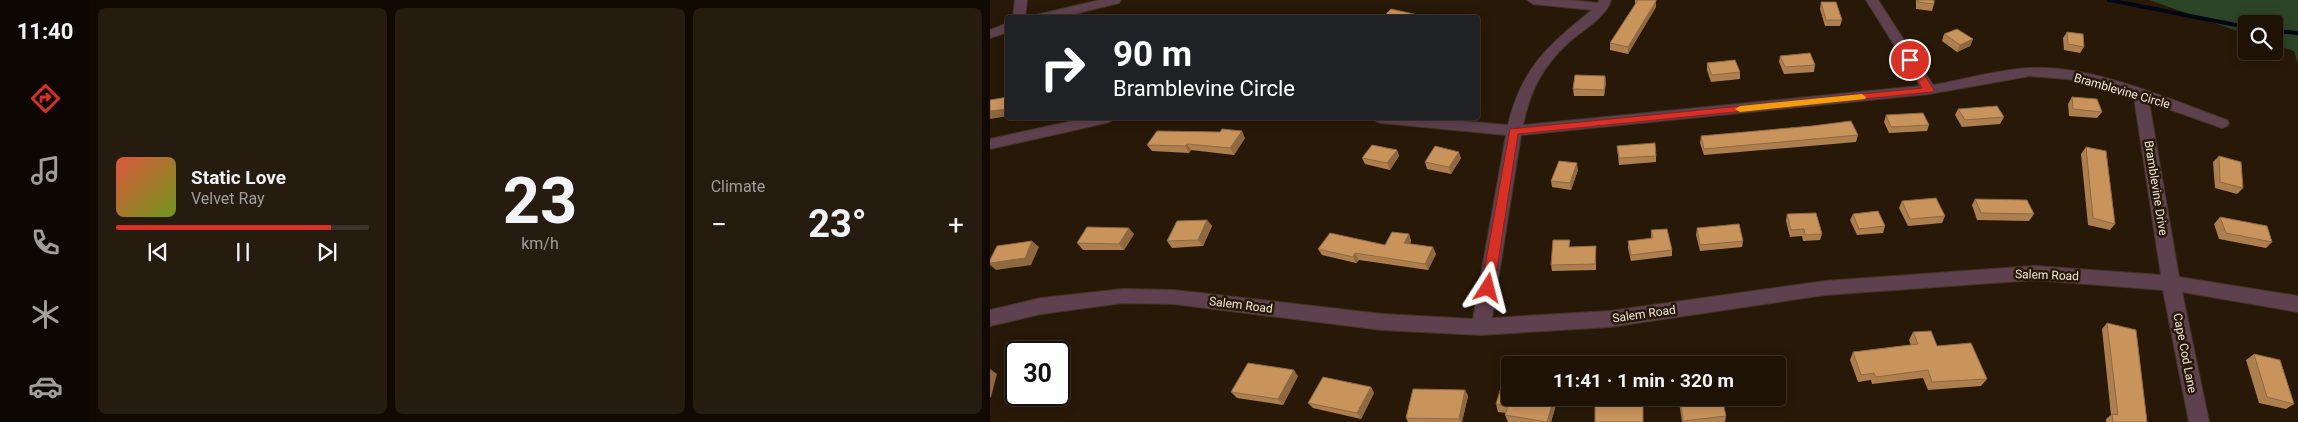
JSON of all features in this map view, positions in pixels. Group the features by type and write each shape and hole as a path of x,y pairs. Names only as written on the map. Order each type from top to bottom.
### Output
{"street":[{"path":"1020,15 1021,0"},
{"path":"1052,15 1115,0"},
{"path":"1533,0 1604,3"},
{"path":"1872,0 1929,90"},
{"path":"1481,327 1514,131 1521,102 1531,79 1548,57 1604,3"},
{"path":"990,34 1005,28"},
{"name":"Bramblevine Circle","path":"1401,120 1514,131 1929,90 2030,72 2080,76 2141,94 2222,123"},
{"name":"Bramblevine Drive","path":"2141,94 2171,283"},
{"path":"990,144 1097,120"},
{"name":"Salem Road","path":"990,318 1041,306 1123,296 1174,297 1382,322 1481,327 1610,319 1825,288 2035,273 2171,283 2298,304"},
{"name":"Cape Cod Lane","path":"2171,283 2199,422"}],"green space":[{"path":"2149,0 2298,0 2298,64 2294,51 2283,47 2283,15 2238,15 2238,31"}],"building":[{"path":"1638,0 1656,1 1628,47 1610,43"},
{"path":"1918,0 1934,0 1934,4 1918,2"},
{"path":"1821,2 1836,2 1842,20 1826,20"},
{"path":"1391,9 1418,15 1385,15"},
{"path":"1957,29 1973,39 1960,45 1944,34"},
{"path":"2067,32 2083,34 2084,47 2068,44"},
{"path":"1810,53 1815,65 1785,67 1780,56"},
{"path":"1735,60 1740,72 1712,75 1707,63"},
{"path":"1575,75 1605,76 1604,90 1573,89"},
{"path":"2072,97 2097,99 2102,112 2073,109"},
{"path":"1005,98 1005,109 990,111 990,100"},
{"path":"1997,106 2004,117 1965,120 1958,109"},
{"path":"1923,113 1929,125 1891,127 1886,115"},
{"path":"1851,121 1858,135 1704,149 1701,136 1812,126"},
{"path":"1222,129 1242,131 1230,148 1187,144 1185,146 1147,145 1157,131 1220,132"},
{"path":"1655,143 1656,156 1619,158 1617,146"},
{"path":"1372,145 1397,150 1387,163 1362,158"},
{"path":"1435,146 1459,152 1449,167 1425,162"},
{"path":"2086,147 2106,151 2115,224 2093,218"},
{"path":"2219,156 2241,162 2243,188 2220,182"},
{"path":"1559,161 1577,163 1570,183 1551,181"},
{"path":"1936,198 1945,216 1910,219 1902,201"},
{"path":"1975,199 2027,200 2034,214 1981,213"},
{"path":"1878,211 1885,226 1859,229 1853,214"},
{"path":"1816,213 1822,234 1805,235 1804,229 1791,230 1787,214"},
{"path":"2220,217 2267,226 2272,242 2226,233"},
{"path":"1207,220 1198,240 1167,241 1177,221"},
{"path":"1739,224 1743,241 1700,245 1697,228"},
{"path":"1087,227 1129,228 1119,244 1077,243"},
{"path":"1667,229 1672,250 1631,255 1628,241 1653,238 1651,230"},
{"path":"1392,232 1409,234 1404,243 1433,247 1425,264 1355,253 1353,257 1318,249 1330,233 1385,245"},
{"path":"1553,240 1570,240 1569,247 1596,246 1595,264 1551,265"},
{"path":"1032,241 1025,258 990,263 997,246"},
{"path":"2107,323 2136,330 2147,422 2113,422 2112,414 2118,415"},
{"path":"1931,331 1937,346 1971,343 1987,379 1932,382 1928,370 1876,377 1874,373 1861,375 1853,352 1918,344 1913,332"},
{"path":"2254,354 2280,360 2294,404 2267,397"},
{"path":"1248,363 1294,370 1278,399 1231,392"},
{"path":"1323,377 1371,387 1357,413 1308,403"},
{"path":"1501,388 1501,405 1496,404"},
{"path":"1413,389 1465,390 1459,419 1406,418"},
{"path":"1508,406 1552,406 1547,422 1505,415"},
{"path":"1595,406 1643,406 1643,422 1595,422"},
{"path":"1681,406 1724,406 1726,416 1683,421"}],"waterway":[{"path":"2109,0 2238,25"},
{"path":"2283,32 2298,33"}],"slow traffic":[{"path":"1740,109 1862,97"}],"route":[{"path":"1488,288 1514,131 1929,90 1910,60"}]}
